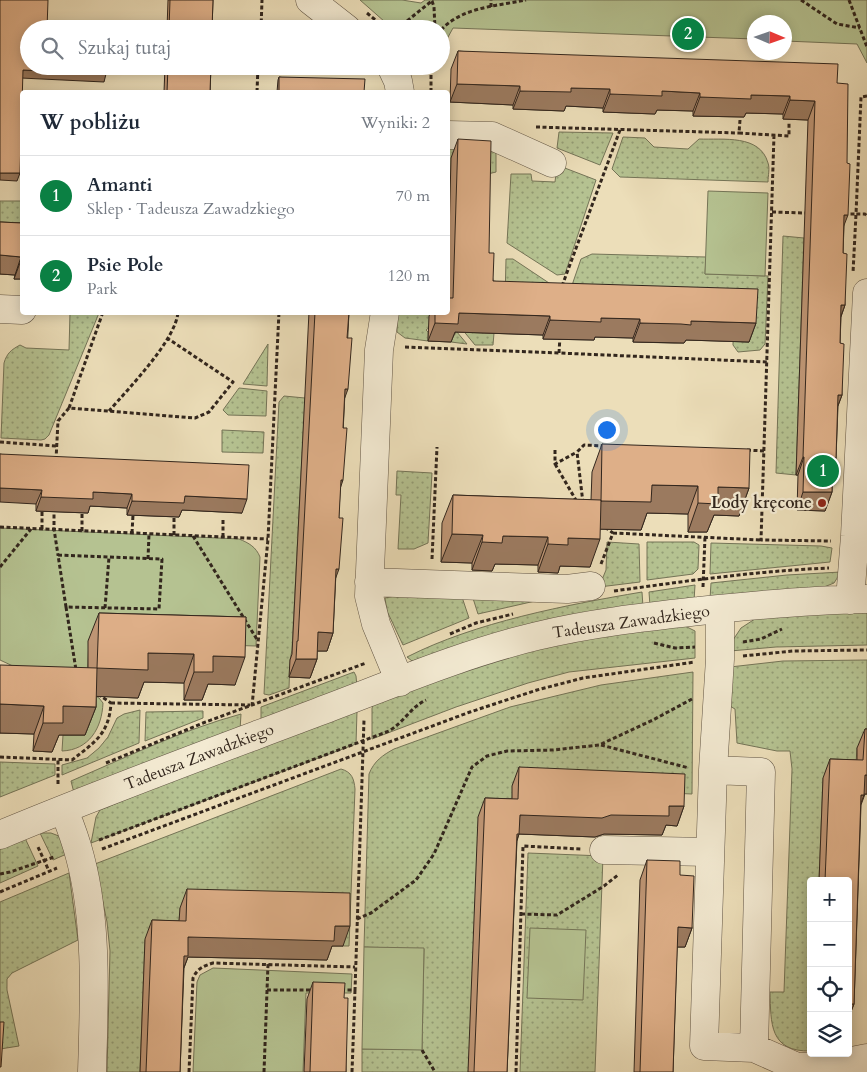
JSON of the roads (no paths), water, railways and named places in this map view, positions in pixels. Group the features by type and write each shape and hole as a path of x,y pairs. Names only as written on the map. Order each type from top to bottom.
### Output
{"street":[{"path":"310,0 337,20"},
{"path":"395,75 400,90"},
{"path":"450,135 492,136 552,162"},
{"name":"Tadeusza Zawadzkiego","path":"0,836 57,794 252,737 363,695 394,670 474,655 545,634 609,622 807,601 859,600 854,538 867,295"},
{"path":"0,309 20,310"},
{"path":"385,315 380,346 369,596 394,670"},
{"path":"369,582 567,589 591,586"},
{"name":"Tadeusza Zawadzkiego","path":"720,609 721,652 705,770 710,852 704,1046 754,1048"},
{"path":"705,770 761,772 754,1048 797,1069 826,1066 867,1058"},
{"path":"57,794 79,853 88,903 92,938 92,1072"},
{"path":"604,850 710,852"}],"place":[{"name":"Psie Pole","path":"688,34"},
{"name":"Amanti","path":"823,471"},
{"name":"Lody kręcone","path":"822,503"}]}
